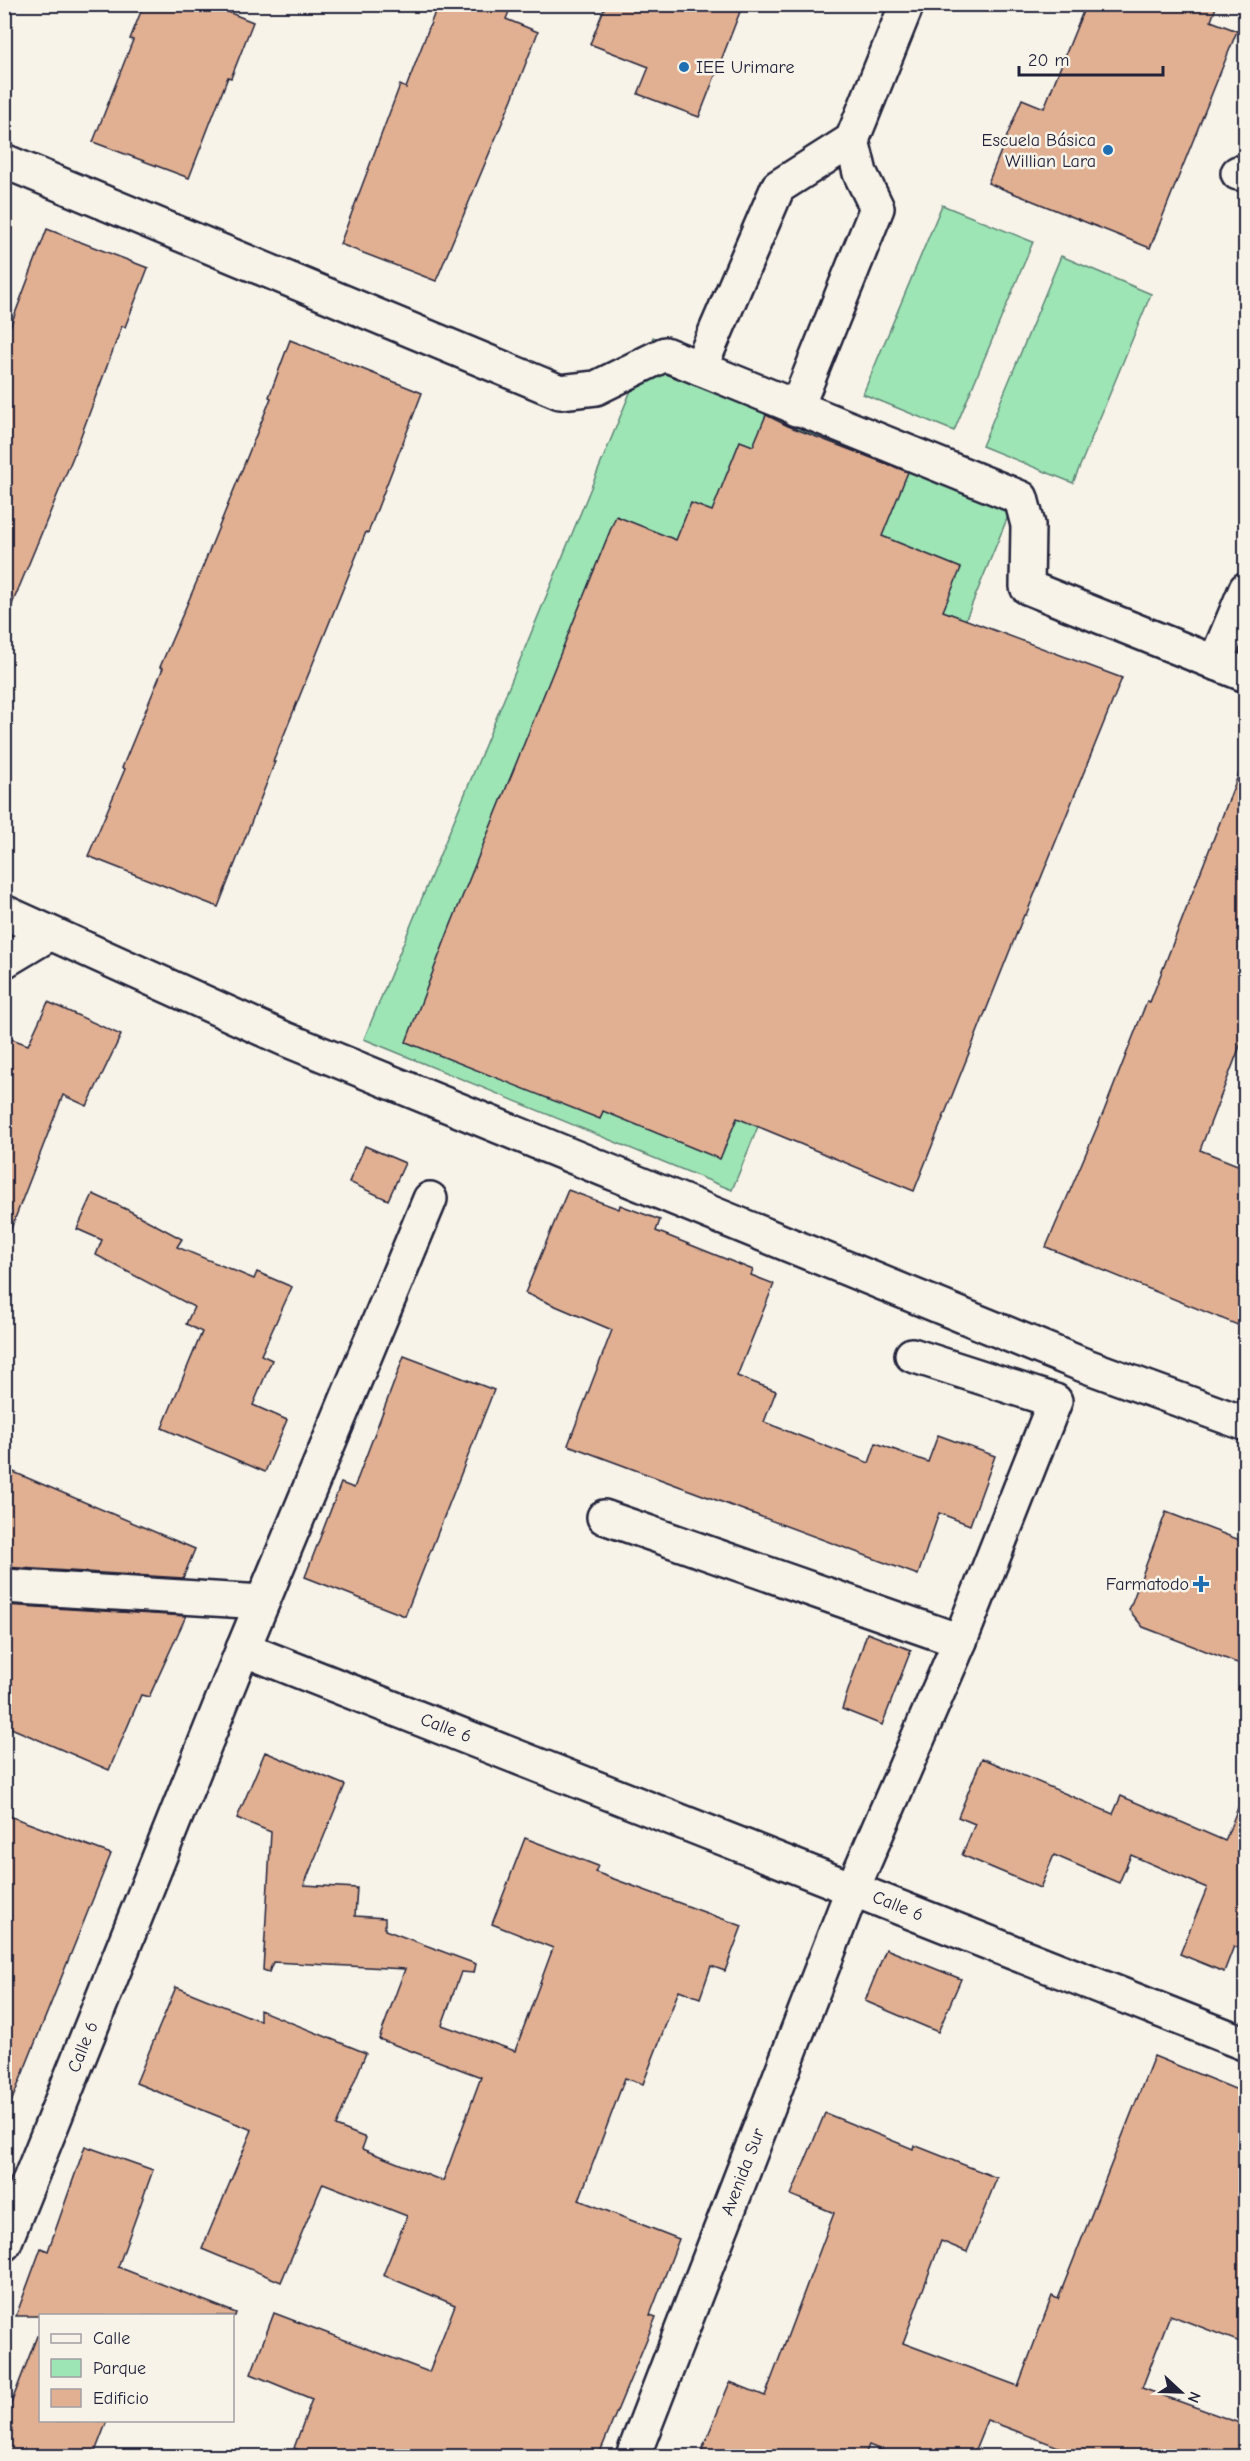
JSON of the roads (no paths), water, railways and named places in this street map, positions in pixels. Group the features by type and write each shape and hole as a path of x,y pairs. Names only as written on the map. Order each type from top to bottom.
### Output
{"street":[{"path":"700,368 778,187 852,140 907,4"},
{"path":"796,409 877,208 860,172 852,140"},
{"path":"4,161 560,392 596,388 665,354 796,409 1021,498 1028,525 1027,586 1245,675"},
{"path":"1215,663 1245,589"},
{"path":"4,912 319,1053 1081,1364 1245,1424"},
{"path":"4,960 49,933"},
{"path":"243,1648 430,1199"},
{"name":"Avenida Sur","path":"633,2457 853,1888 960,1641 1055,1401 912,1355"},
{"path":"604,1517 960,1641"},
{"path":"4,1586 262,1602"},
{"name":"Calle 6","path":"4,2244 243,1648 1245,2044"}],"place":[{"name":"IEE Urimare","path":"684,67"},
{"name":"Escuela Básica Willian Lara","path":"1108,150"},
{"name":"Farmatodo","path":"1201,1584"}]}
